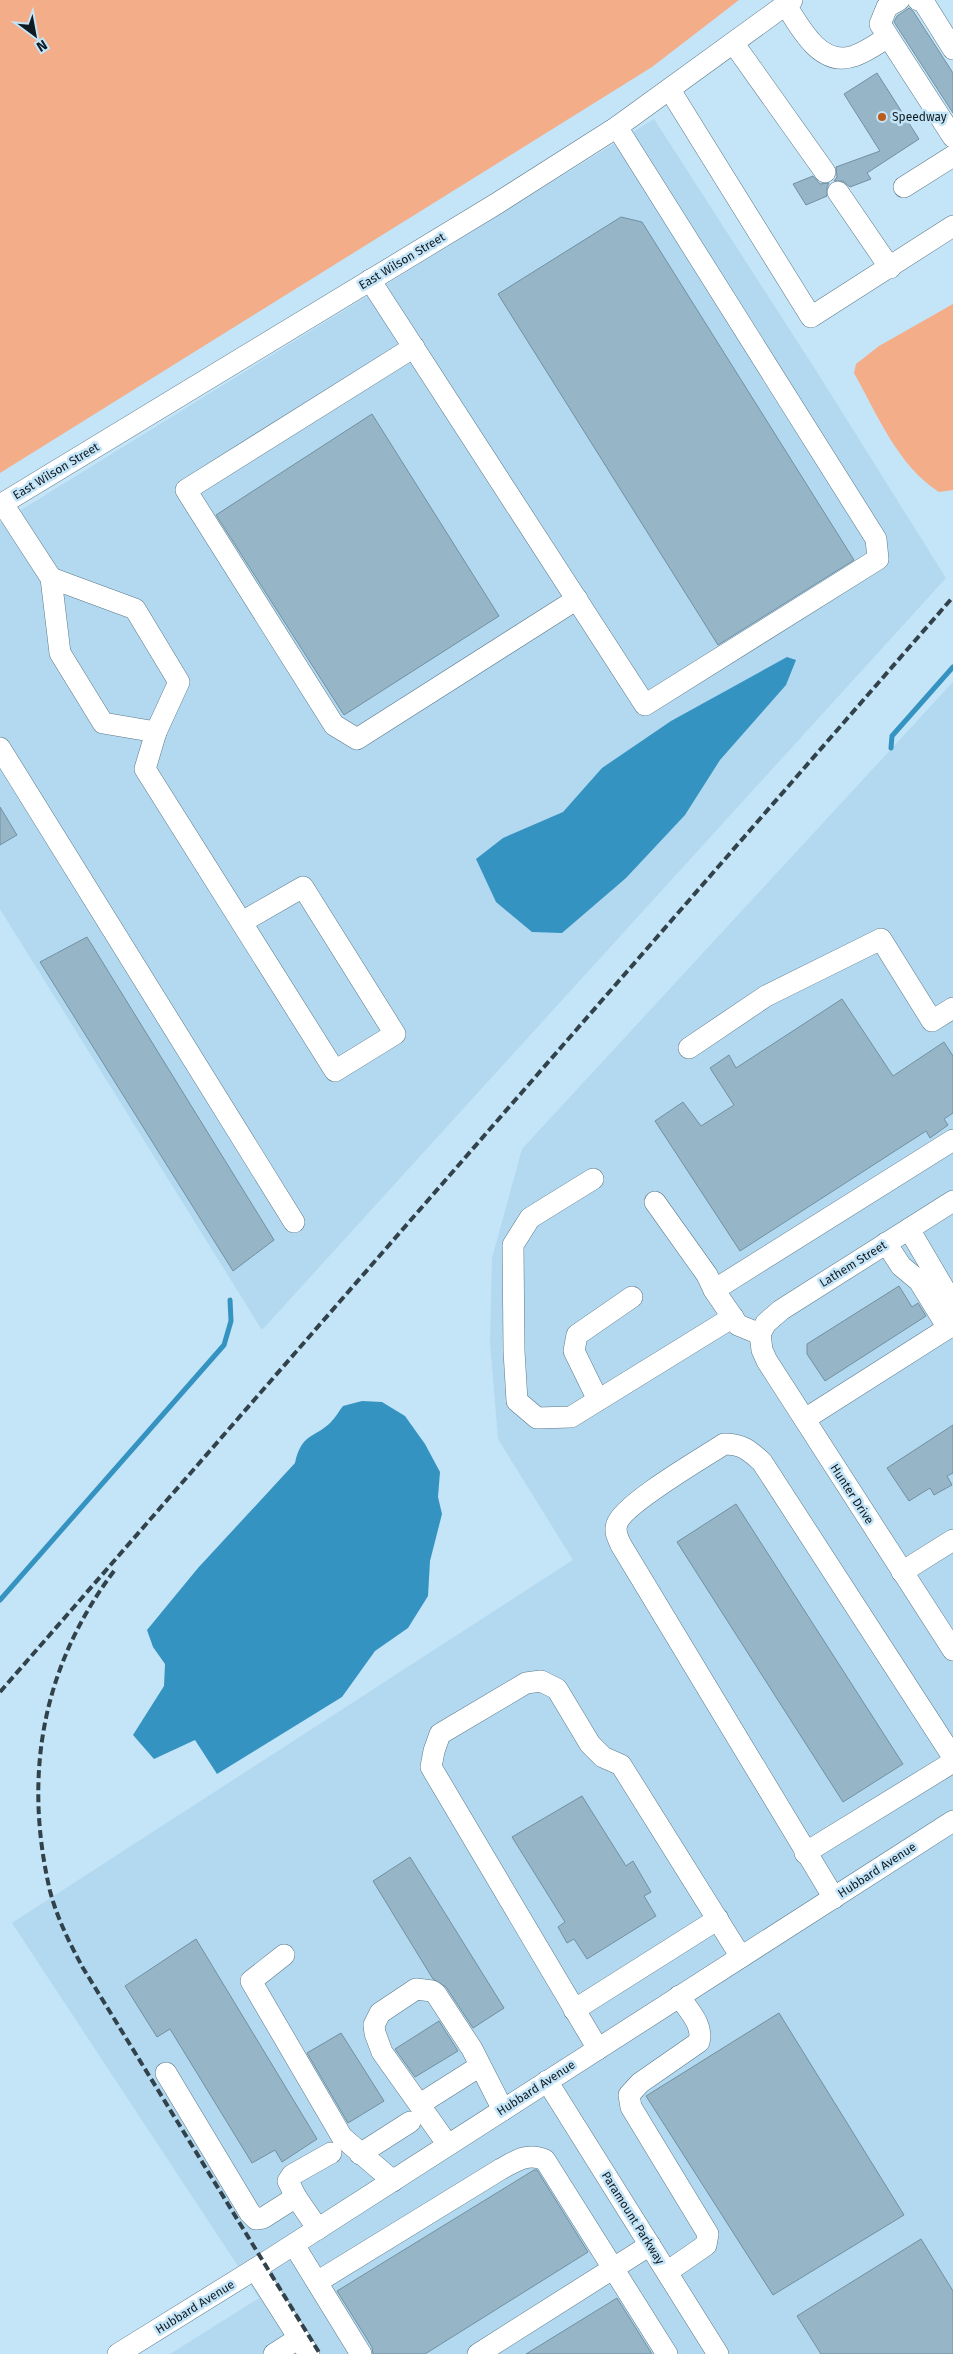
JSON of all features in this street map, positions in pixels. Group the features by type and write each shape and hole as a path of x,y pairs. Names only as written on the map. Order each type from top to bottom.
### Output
{"street":[{"path":"899,0 887,7 880,24 953,137"},
{"path":"918,0 923,1 953,49"},
{"path":"789,3 816,48 827,54 851,57 888,38"},
{"name":"East Wilson Street","path":"2,504 617,127 789,3"},
{"path":"734,44 825,172"},
{"path":"670,90 811,317 953,226"},
{"path":"370,280 645,705 878,559 876,539 617,127"},
{"path":"904,188 953,156"},
{"path":"838,192 890,268"},
{"path":"414,347 186,490 334,725 357,739 577,599"},
{"path":"2,504 51,578 60,653 102,723 156,732"},
{"path":"51,578 135,609 179,682 156,732 145,769 336,1071 395,1034 303,887 242,922"},
{"path":"0,748 294,1222"},
{"path":"689,1048 766,996 881,939 932,1021 953,1008"},
{"path":"714,1290 953,1140"},
{"path":"593,1179 530,1218 513,1245 514,1351 517,1401 537,1418 571,1417 733,1318"},
{"name":"Lathem Street","path":"760,1334 766,1323 781,1310 953,1201"},
{"path":"655,1202 707,1275 714,1290 738,1325 760,1334"},
{"path":"909,1229 953,1304"},
{"path":"805,1419 951,1323 919,1281 900,1266 886,1243"},
{"path":"598,1400 574,1351 577,1335 632,1298"},
{"name":"Hunter Drive","path":"760,1334 762,1350 767,1360 953,1650"},
{"path":"834,1898 672,1631 615,1532 617,1522 630,1506 724,1444 738,1444 748,1449 762,1462 953,1757"},
{"path":"902,1572 950,1549"},
{"path":"598,2048 432,1768 434,1751 440,1734 526,1683 541,1681 557,1690 590,1744 603,1758 620,1765 741,1957"},
{"path":"806,1853 953,1762"},
{"name":"Hubbard Avenue","path":"118,2354 294,2245 953,1821"},
{"path":"574,2010 718,1919"},
{"path":"284,1956 251,1981 342,2137 393,2181"},
{"path":"448,2145 415,2113 382,2052 375,2033 374,2025 380,2013 416,1989 432,1991 436,1994 480,2066 503,2110"},
{"path":"667,2272 706,2246 708,2234 631,2107 629,2095 640,2083 698,2042 701,2034 700,2028 679,1996"},
{"path":"360,2154 480,2066"},
{"path":"166,2073 250,2213 256,2219 263,2218 296,2198"},
{"name":"Paramount Parkway","path":"547,2081 718,2354"},
{"path":"318,2229 296,2198 288,2181 292,2175 331,2153"},
{"path":"317,2282 501,2168 525,2156 538,2156 545,2160 667,2354"},
{"path":"294,2245 361,2354"},
{"path":"478,2354 650,2245"},
{"path":"256,2269 304,2346 274,2354"}],"shaded area":[{"path":"0,0 739,0 652,67 0,473"},
{"path":"654,119 815,369 946,578 262,1330 0,909 0,523"},
{"path":"953,304 953,490 939,492 925,481 900,454 880,422 854,373 856,364 879,346"},
{"path":"953,682 953,2354 170,2354 259,2298 12,1923 573,1560 498,1439 490,1343 492,1258 522,1149"}],"water":[{"path":"787,657 796,660 786,685 720,760 685,815 626,878 562,933 532,932 496,902 476,859 503,838 563,812 602,768 671,721"},
{"path":"362,1401 382,1402 405,1416 425,1444 440,1472 438,1497 442,1514 430,1561 428,1596 408,1628 375,1651 342,1697 217,1774 195,1740 154,1759 133,1735 164,1686 165,1664 153,1647 147,1630 198,1568 295,1463 301,1446 305,1441 331,1422 343,1406"}],"building":[{"name":"Speedway","path":"909,8 913,11 953,73 953,113 894,22 897,16"},
{"name":"Speedway","path":"877,73 919,139 867,173 871,179 850,187 843,181 834,181 837,177 836,167 880,151 844,94"},
{"path":"813,176 820,184 829,183 827,196 806,205 793,184"},
{"path":"621,217 642,222 854,560 718,645 498,294"},
{"path":"372,414 499,616 344,715 216,515"},
{"path":"0,807 17,835 0,845"},
{"path":"87,937 274,1240 233,1271 40,962"},
{"path":"842,999 893,1076 944,1042 953,1056 953,1113 944,1119 948,1125 930,1138 926,1131 740,1251 655,1121 683,1102 701,1126 734,1105 710,1068 729,1055 736,1068"},
{"path":"899,1286 912,1307 918,1303 926,1316 825,1381 807,1354 807,1344"},
{"path":"953,1425 953,1473 947,1476 952,1485 934,1495 930,1488 909,1501 887,1468"},
{"path":"736,1504 903,1764 843,1802 677,1542"},
{"path":"582,1796 626,1866 633,1861 651,1892 644,1896 656,1916 587,1959 574,1939 567,1943 558,1927 565,1922 512,1837"},
{"path":"410,1857 504,2008 473,2028 446,1987 433,1979 373,1881"},
{"path":"196,1939 317,2139 282,2162 275,2150 252,2163 170,2029 157,2037 125,1986"},
{"path":"779,2013 904,2215 773,2295 646,2096"},
{"path":"439,2021 458,2051 415,2077 395,2049"},
{"path":"341,2033 384,2101 348,2123 307,2053"},
{"path":"534,2170 537,2170 588,2252 425,2354 373,2354 372,2347 337,2291"},
{"path":"921,2239 953,2291 953,2354 821,2354 797,2316"},
{"path":"617,2298 652,2354 526,2354"}],"waterway":[{"path":"891,748 892,736 953,667"},
{"path":"0,1600 224,1345 231,1321 230,1300"}],"railway":[{"path":"0,1692 953,597"},
{"path":"114,1571 89,1608 70,1645 55,1684 45,1723 39,1764 38,1806 42,1848 50,1891 64,1931 83,1968 320,2354"}],"place":[{"name":"Speedway","path":"882,117"}]}
